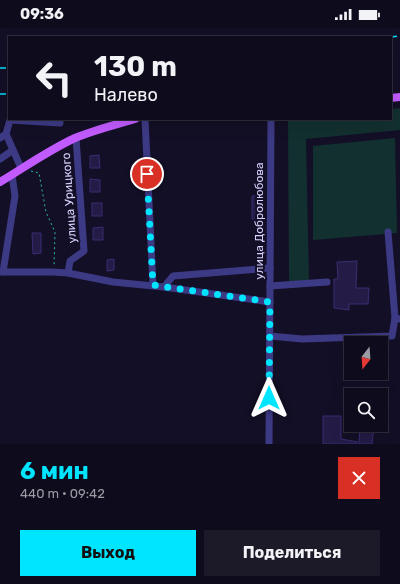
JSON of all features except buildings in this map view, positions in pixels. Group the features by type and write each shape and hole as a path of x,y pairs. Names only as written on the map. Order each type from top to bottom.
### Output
{"main road":[{"path":"0,182 21,168 76,138 132,120"}],"street":[{"path":"21,168 13,150 3,136 10,120 60,123"},
{"path":"145,120 153,285"},
{"name":"улица Добролюбова","path":"269,444 271,120"},
{"name":"улица Урицкого","path":"68,273 70,261 84,251 76,138"},
{"path":"0,159 13,150"},
{"path":"12,175 15,196 2,272 68,273 113,282 153,285 270,302"},
{"path":"270,336 302,339 392,336 397,318 388,232"},
{"path":"164,287 173,276 270,268"},
{"path":"270,286 327,282"}],"path":[{"path":"21,168 39,173 46,212 55,232 54,272"}],"green space":[{"path":"400,108 400,130 306,139 309,281 289,281 288,120 392,120 392,109"},
{"path":"395,138 397,233 313,240 313,146"}],"railway":[{"path":"392,37 400,36"},
{"path":"0,68 8,68"},
{"path":"0,94 8,94"}],"route":[{"path":"147,174 153,285 270,302 269,398"}]}
